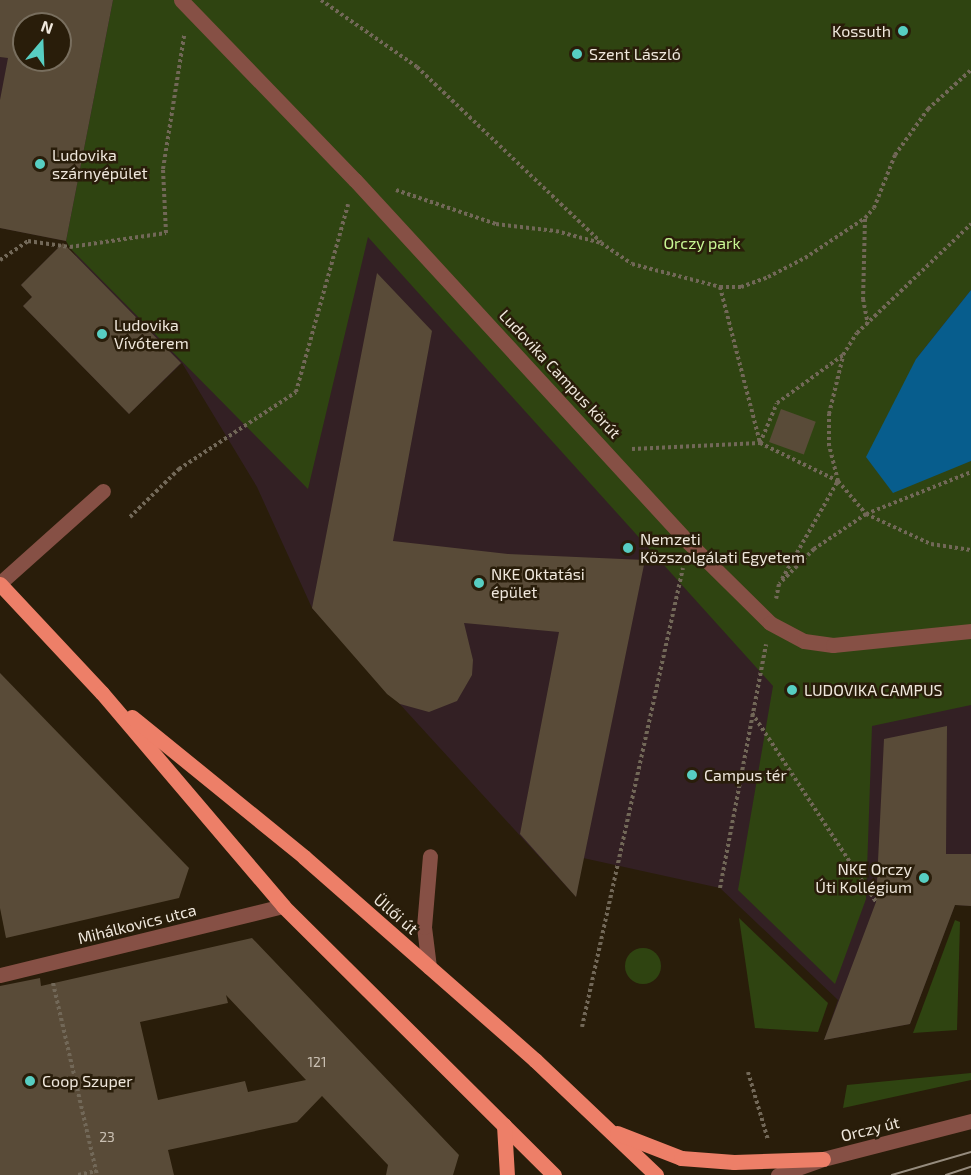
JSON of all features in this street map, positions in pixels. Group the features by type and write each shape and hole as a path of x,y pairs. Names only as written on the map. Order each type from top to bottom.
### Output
{"main road":[{"name":"Üllői út","path":"0,583 102,693 283,906 555,1175"},
{"name":"Üllői út","path":"102,693 304,857 429,967 656,1175"},
{"path":"504,1125 507,1175"},
{"path":"609,1130 681,1158 734,1162 823,1159"}],"street":[{"name":"Ludovika Campus körút","path":"184,6 355,180 606,450 688,542 770,623 804,641 833,645 971,631"},
{"path":"0,583 103,491"},
{"path":"429,967 424,927 430,856"},
{"name":"Mihálkovics utca","path":"0,975 49,965 283,906"},
{"name":"Orczy út","path":"778,1175 823,1159 971,1121"}],"path":[{"path":"321,0 417,67 601,243 632,264 720,287 741,286 768,277 865,218 874,208 895,154 928,109 971,70"},
{"path":"0,260 28,241 70,248 166,232 163,169 184,6"},
{"path":"130,517 179,469 296,392 355,180 496,224 556,231 601,243"},
{"path":"865,218 863,299 868,324"},
{"path":"760,443 777,404 843,355 868,324 971,224"},
{"path":"720,287 760,443"},
{"path":"720,888 752,713 779,584 838,481 829,446 829,414 833,386 843,355"},
{"path":"606,450 760,443 838,481 866,514 931,544 971,550"},
{"path":"779,584 814,549 866,514 971,471"},
{"path":"582,1027 688,542"},
{"path":"752,713 876,902"},
{"path":"49,965 97,1173 78,1175"},
{"path":"748,1072 754,1100"}],"shaded area":[{"name":"Orczy park","path":"0,0 971,0 971,906 955,905 910,1024 824,1040 838,1000 720,888 583,858 576,897 312,608 257,487 182,363 129,414 23,306 32,297 21,285 59,247 73,260 76,256 66,241 0,228"}],"green space":[{"name":"Orczy park","path":"113,0 971,0 971,290 916,359 957,465 971,461 971,705 872,726 866,899 835,984 738,890 773,686 368,237 308,489 70,248 66,241"},
{"path":"739,918 828,1003 818,1032 755,1028"},
{"path":"955,920 960,922 957,1030 913,1033"},
{"path":"643,948 656,953 661,966 656,979 643,984 630,979 625,966 630,953"},
{"path":"971,1073 971,1080 843,1108 847,1085"}],"water":[{"path":"971,290 971,461 893,493 866,457 916,359"}],"building":[{"name":"Ludovika szárnyépület","path":"0,0 113,0 66,241 0,228 0,100 8,58 0,57"},
{"name":"Ludovika Vívóterem","path":"63,243 181,363 129,414 23,306 32,297 21,285"},
{"name":"NKE Oktatási épület","path":"377,273 432,331 393,541 508,554 645,560 576,897 520,834 559,632 464,623 473,660 472,675 457,701 429,712 400,704 387,694 312,608"},
{"path":"781,409 816,422 804,455 769,442"},
{"path":"0,673 189,868 179,898 6,938 0,908"},
{"name":"NKE Orczy Úti Kollégium","path":"947,726 946,854 971,854 971,906 955,905 910,1024 824,1040 876,902 884,739"},
{"path":"252,938 459,1155 453,1175 386,1175 388,1165 322,1096 297,1122 168,1150 174,1175 0,1175 0,986 40,978 41,986","holes":["226,995 306,1080 248,1092 245,1081 158,1100 140,1022 228,1003"]}],"tram line":[{"path":"892,1175 971,1152"},
{"path":"946,1175 971,1167"}],"place":[{"name":"Kossuth","path":"903,31"},
{"name":"Szent László","path":"577,54"},
{"name":"Ludovika szárnyépület","path":"40,164"},
{"name":"Ludovika Vívóterem","path":"102,334"},
{"name":"Nemzeti Közszolgálati Egyetem","path":"628,548"},
{"name":"NKE Oktatási épület","path":"479,583"},
{"name":"LUDOVIKA CAMPUS","path":"792,690"},
{"name":"Campus tér","path":"692,775"},
{"name":"NKE Orczy Úti Kollégium","path":"924,878"},
{"name":"Coop Szuper","path":"30,1081"}]}
